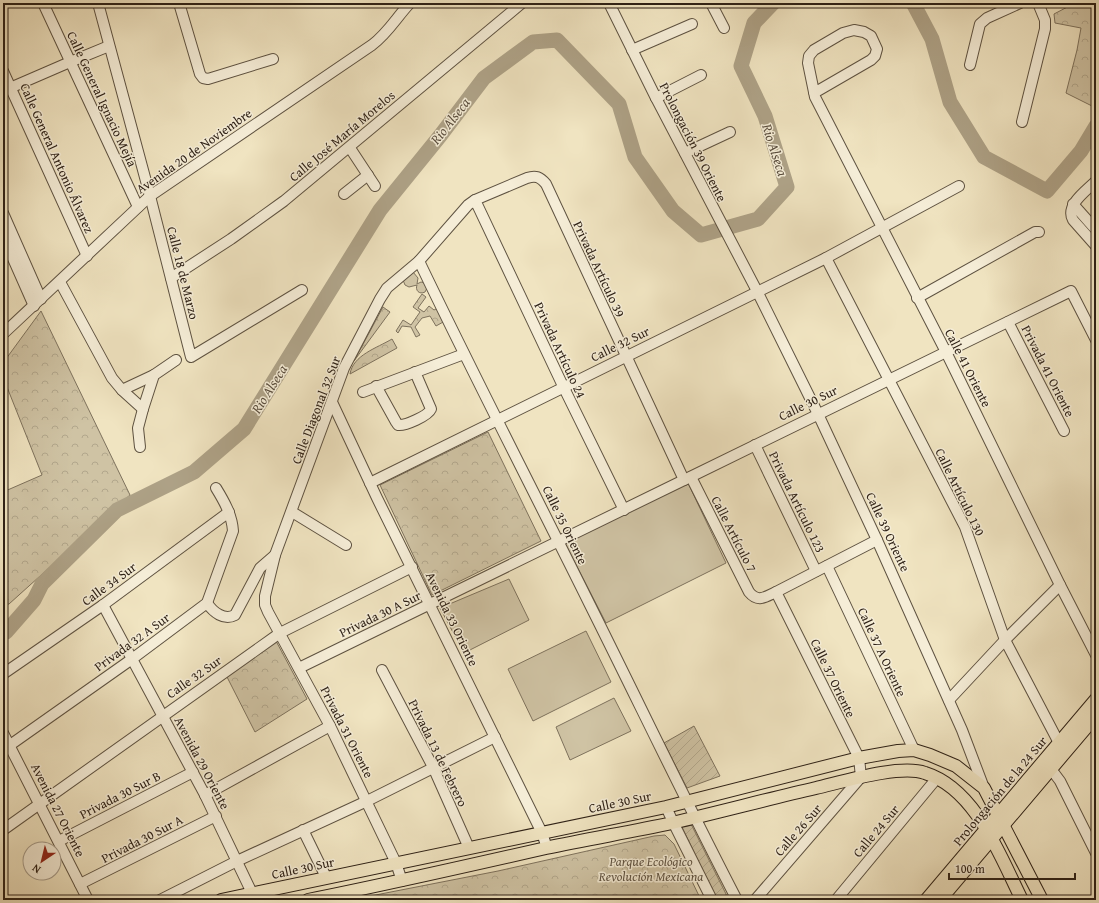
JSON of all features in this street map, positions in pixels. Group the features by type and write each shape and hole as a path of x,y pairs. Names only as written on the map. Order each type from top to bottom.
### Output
{"main road":[{"name":"Prolongación de la 24 Sur","path":"940,900 1059,743 1096,699"},
{"name":"Prolongación de la 24 Sur","path":"1001,820 1051,769 1096,716"},
{"name":"Calle 30 Sur","path":"221,900 666,807 859,758 898,751 914,750 956,766 984,788 1042,900"},
{"path":"308,900 673,822 861,777 901,770 913,770 925,772 937,778 958,793 967,802 989,835 1022,900"},
{"name":"Prolongación de la 24 Sur","path":"926,900 989,835"}],"street":[{"name":"Calle General Ignacio Mejía","path":"43,3 138,207"},
{"name":"Calle 18 de Marzo","path":"98,3 150,196 191,357 302,290"},
{"path":"179,3 200,74 203,78 208,79 273,59"},
{"name":"Avenida 20 de Noviembre","path":"3,334 38,303 150,196 372,46 391,28 410,3"},
{"name":"Calle José María Morelos","path":"170,278 231,239 278,205 350,148 522,3"},
{"name":"Prolongación 39 Oriente","path":"609,3 733,248 757,291"},
{"path":"711,3 724,28"},
{"path":"970,65 980,24 987,18 1020,3"},
{"path":"1022,122 1045,29 1045,20 1038,3"},
{"path":"632,50 692,24"},
{"name":"Calle 41 Oriente","path":"814,93 858,68 875,56 877,49 871,36 864,32 854,30 843,33 814,50 809,56 808,63 814,93 881,228 946,352 1060,585 1096,655"},
{"path":"7,90 109,46"},
{"name":"Calle General Antonio Álvarez","path":"3,71 7,90 87,256"},
{"path":"656,98 701,76"},
{"path":"685,154 730,132"},
{"path":"350,148 375,186"},
{"path":"344,194 368,174"},
{"name":"Calle Diagonal 32 Sur","path":"265,596 275,555 344,368 387,288 419,261 475,200 527,178 534,176 541,179"},
{"name":"Privada Artículo 39","path":"541,179 546,184 625,356 688,478"},
{"path":"1096,181 1073,204 1070,215 1096,246"},
{"name":"Calle 32 Sur","path":"370,483 563,386 826,258 959,186"},
{"name":"Privada Artículo 24","path":"475,200 563,386 624,510"},
{"path":"1073,204 1096,230"},
{"path":"3,212 38,303"},
{"path":"917,298 1035,232 1039,232"},
{"path":"3,236 38,303"},
{"name":"Calle Artículo 130","path":"826,258 965,527 1005,640 1059,743"},
{"name":"Calle 35 Oriente","path":"419,261 686,801 737,900"},
{"path":"60,282 112,378 122,390 143,409"},
{"name":"Calle 39 Oriente","path":"757,291 878,540 962,730 984,788"},
{"name":"Calle 30 Sur","path":"559,542 888,379 1071,291 1096,340"},
{"name":"Privada 41 Oriente","path":"1008,322 1064,431"},
{"path":"363,392 464,354"},
{"path":"122,390 154,374 176,360"},
{"path":"376,386 398,425 404,425 427,414 431,409 415,372"},
{"path":"140,447 138,428 154,374"},
{"name":"Avenida 33 Oriente","path":"332,402 370,483 542,833 547,848"},
{"name":"Privada Artículo 123","path":"755,445 816,571"},
{"name":"Calle Artículo 7","path":"688,478 749,592 758,598 763,598 776,592"},
{"path":"216,488 233,522 233,531 207,603 213,610 227,618 235,615 260,568 275,555"},
{"name":"Calle 34 Sur","path":"3,674 103,605 229,512"},
{"path":"292,512 346,545"},
{"path":"776,592 878,540"},
{"name":"Privada 30 A Sur","path":"299,668 559,542"},
{"name":"Calle 37 A Oriente","path":"827,566 914,750"},
{"name":"Calle 32 Sur","path":"3,830 280,632 412,567"},
{"path":"949,700 1005,640 1060,585"},
{"name":"Calle 37 Oriente","path":"776,592 859,758 861,777"},
{"name":"Privada 31 Oriente","path":"265,596 265,605 268,612 330,726 396,863 402,881"},
{"name":"Privada 32 A Sur","path":"6,747 132,659 207,603"},
{"name":"Avenida 29 Oriente","path":"103,605 216,816 252,893"},
{"name":"Privada 13 de Febrero","path":"382,670 433,768 469,848"},
{"path":"205,795 330,726"},
{"name":"Avenida 27 Oriente","path":"3,732 6,747 40,803 59,841"},
{"path":"160,900 237,861 367,801 495,738"},
{"path":"1051,769 1060,781 1096,853"},
{"name":"Privada 30 Sur B","path":"59,841 193,772"},
{"name":"Calle 26 Sur","path":"754,900 861,777"},
{"name":"Calle 24 Sur","path":"836,900 937,778"},
{"path":"666,807 712,900"},
{"name":"Privada 30 Sur A","path":"80,884 216,816"},
{"path":"303,830 326,877"},
{"name":"Avenida 27 Oriente","path":"62,847 88,900"}],"green space":[{"path":"1075,3 1096,3 1096,108 1066,93 1081,28 1055,23 1054,14"},
{"path":"413,272 418,278 417,284 421,282 425,283 427,288 425,292 418,292 417,285 409,287 405,285 403,280"},
{"path":"422,294 426,297 418,308 424,312 429,306 434,310 438,308 445,321 436,326 430,316 422,318 415,327 420,335 416,337 411,327 402,326 398,333 396,331 403,320 411,325 420,312 413,307"},
{"path":"383,307 390,312 354,361"},
{"path":"41,311 130,495 9,604 3,605 3,492 42,475 3,377 3,363"},
{"path":"392,339 397,348 350,374 352,367 361,357"},
{"path":"488,432 541,541 432,595 380,485"},
{"path":"688,483 726,563 606,623 565,543"},
{"path":"509,579 529,620 464,653 440,608"},
{"path":"586,631 611,682 533,721 508,669"},
{"path":"276,641 307,699 255,732 227,677"},
{"path":"614,698 631,731 570,760 556,727"},
{"path":"694,726 720,776 687,788 664,743"},
{"path":"689,820 729,900 717,900 681,825"},
{"name":"Parque Ecológico Revolución Mexicana","path":"665,835 674,844 701,900 350,900 498,871 654,836"}],"waterway":[{"name":"Rio Alseca","path":"3,631 6,632 34,600 42,584 117,510 194,472 244,429 380,210 440,136 484,78 533,42 557,40 619,104 635,157 673,211 701,235 758,219 787,187 765,116 741,66 754,23 773,3"},
{"name":"Rio Alseca","path":"913,3 932,39 950,102 984,157 1047,191 1081,151 1096,126"}]}
